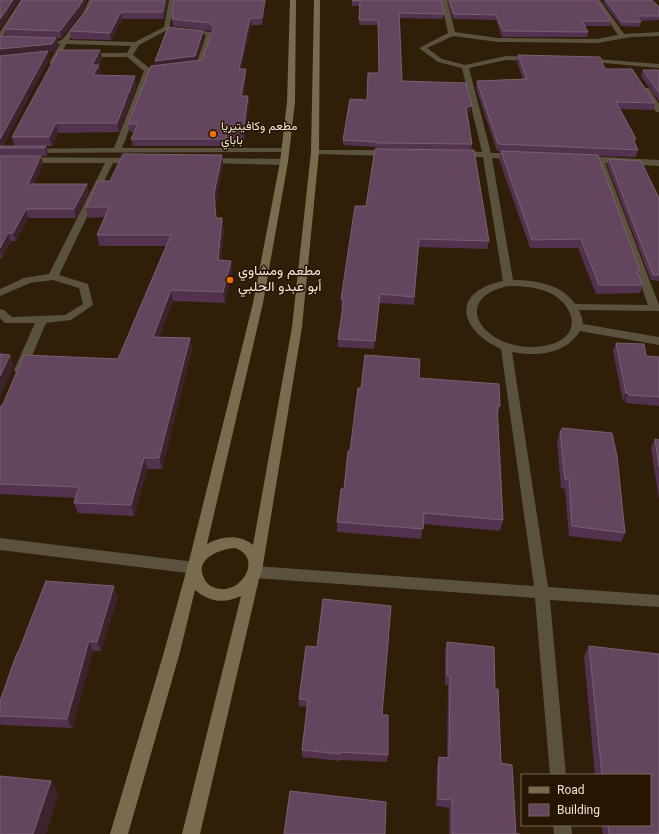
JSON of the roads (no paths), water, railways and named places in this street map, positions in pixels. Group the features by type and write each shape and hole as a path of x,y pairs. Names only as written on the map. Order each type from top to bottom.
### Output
{"main road":[{"path":"119,834 172,652 195,566 258,303 284,162 291,102 293,0"},
{"path":"191,834 254,573 297,327 315,152 317,0"},
{"path":"231,542 242,546 249,551 254,559 254,573 245,587 236,593 219,596 209,593 200,587 195,580 195,566 202,553 210,547 220,543 231,542"}],"street":[{"path":"0,37 24,0"},
{"path":"50,69 64,42 86,13 92,0"},
{"path":"172,0 174,29"},
{"path":"444,0 452,34"},
{"path":"597,0 623,37"},
{"path":"48,42 136,44 174,29 210,34 200,64 178,66"},
{"path":"543,59 502,49 452,34 422,48 440,61 465,67 502,49 600,51 627,63 659,66"},
{"path":"581,60 600,51 623,37 659,34"},
{"path":"0,40 8,40"},
{"path":"129,55 136,44"},
{"path":"73,55 129,55 152,69 117,150"},
{"path":"627,63 635,75"},
{"path":"465,67 487,154 508,283"},
{"path":"643,86 659,110"},
{"path":"6,149 285,150"},
{"path":"315,152 401,153"},
{"path":"448,154 525,156"},
{"path":"577,159 659,163"},
{"path":"0,160 142,161"},
{"path":"572,307 657,308 600,160"},
{"path":"53,277 110,161"},
{"path":"197,161 284,162"},
{"path":"0,293 28,280 53,277 84,286 88,304 67,318 9,321 0,312"},
{"path":"508,283 538,285 552,290 564,298 572,307 577,317 577,327 572,338 560,346 544,350 525,350 506,347 491,340 480,331 473,320 471,310 474,300 482,292 494,286 508,283"},
{"path":"16,378 42,320"},
{"path":"577,327 659,341"},
{"path":"506,347 542,592 558,774"},
{"path":"0,544 195,566"},
{"path":"254,573 659,601"}],"place":[{"name":"مطعم وكافيتيريا باباي","path":"213,134"},
{"name":"مطعم ومشاوي أبو عبدو الحلبي","path":"230,280"}]}
